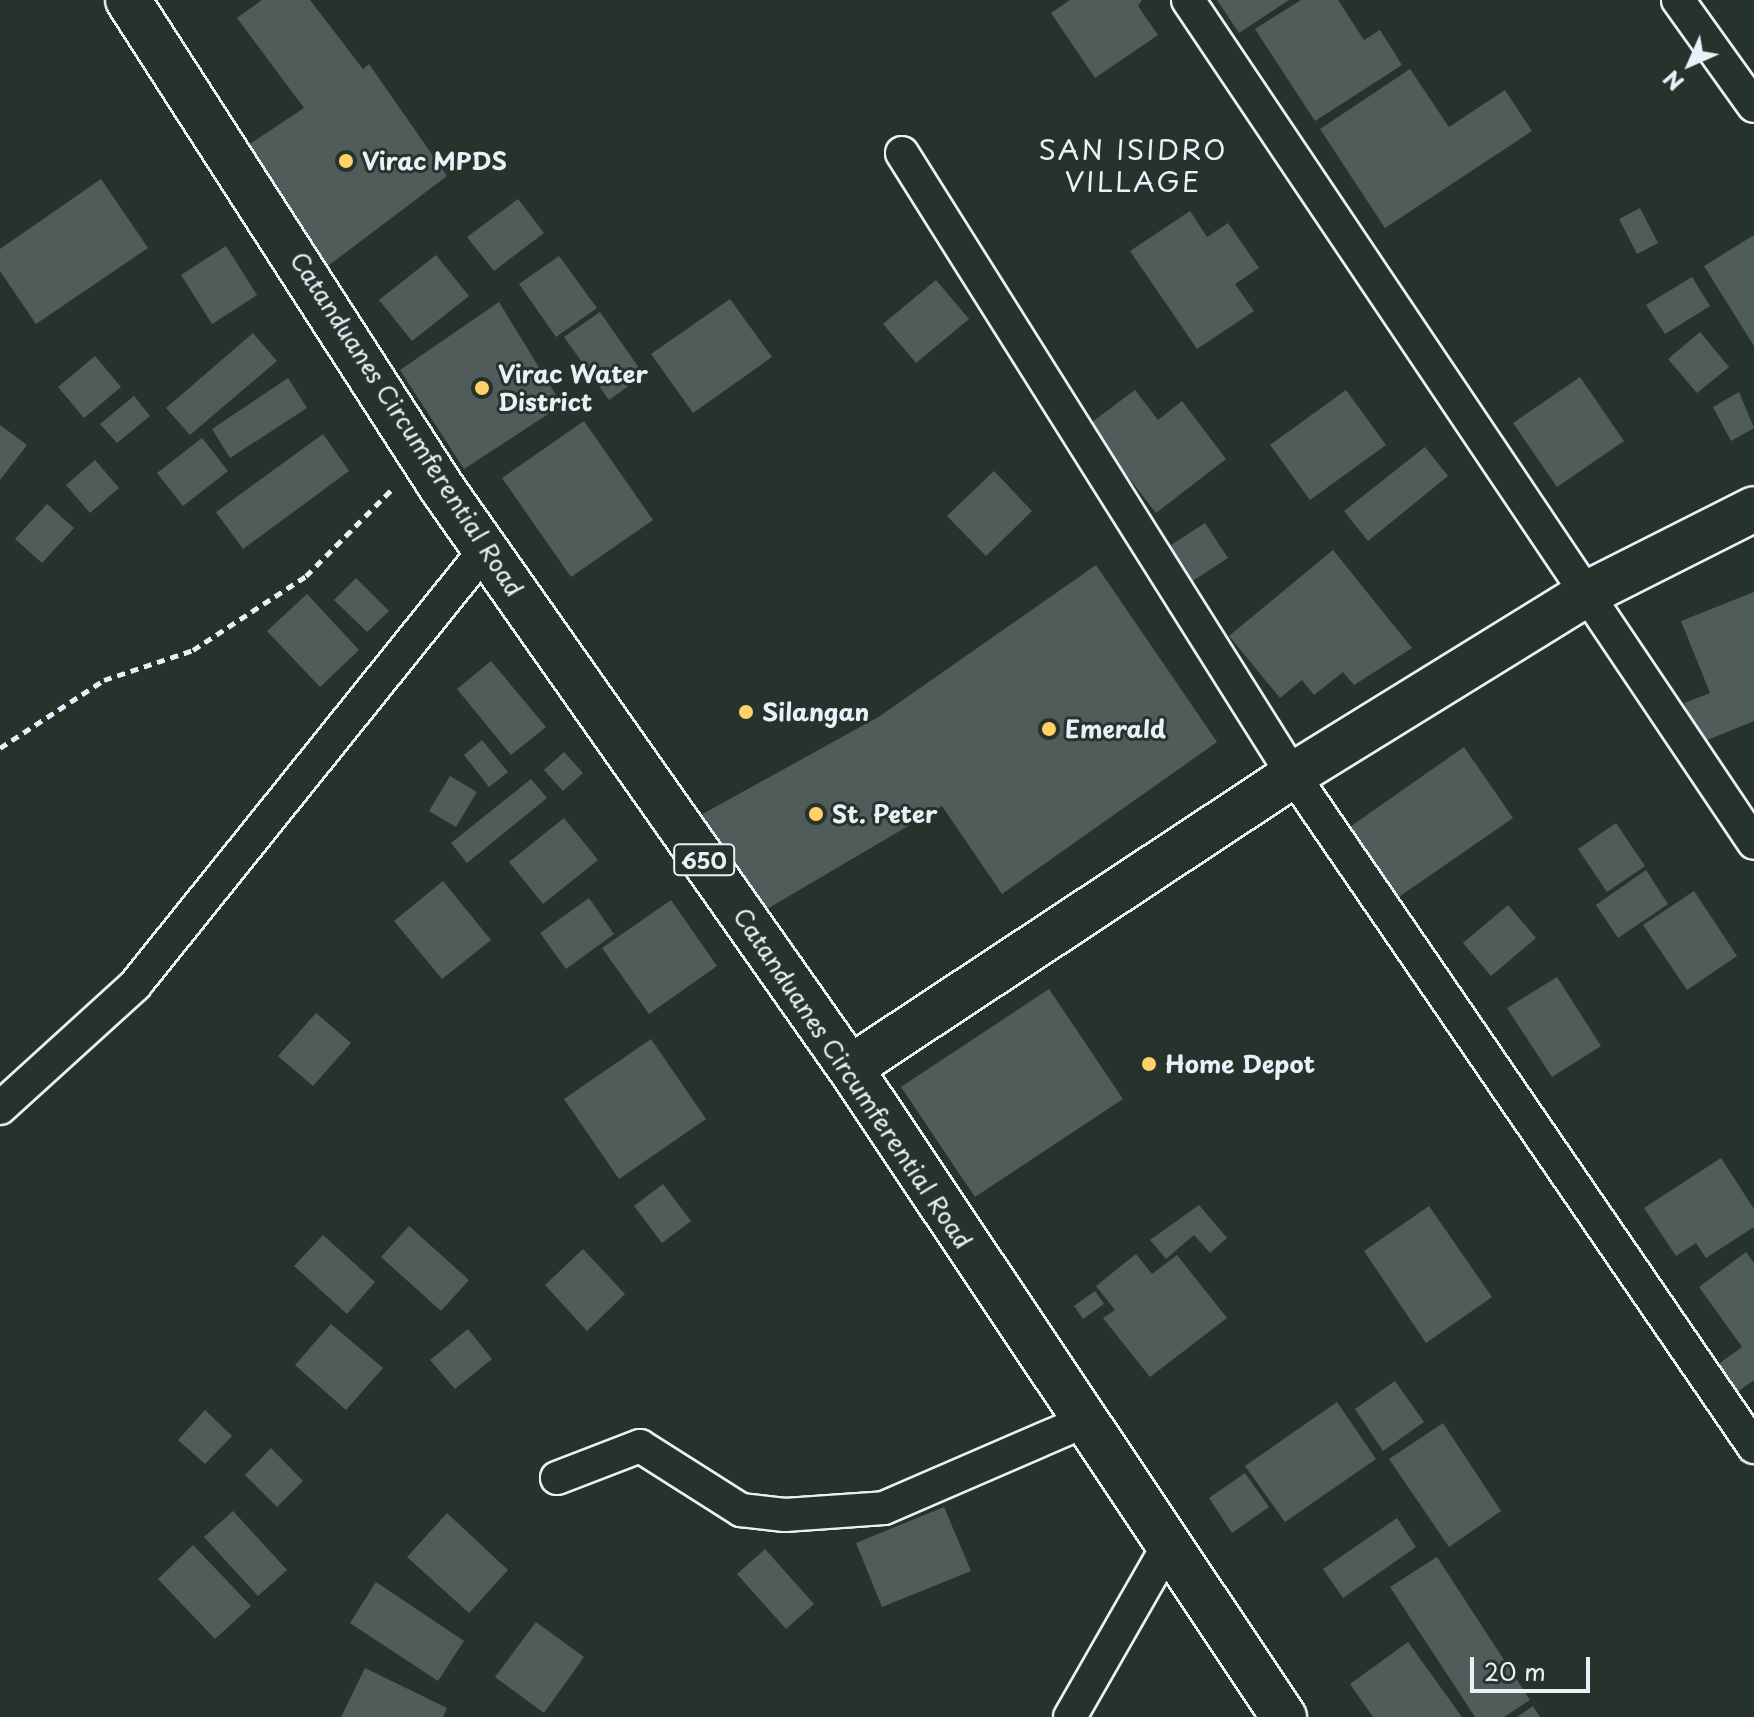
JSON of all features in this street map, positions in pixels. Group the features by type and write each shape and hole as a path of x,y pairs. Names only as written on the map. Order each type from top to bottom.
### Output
{"main road":[{"name":"Catanduanes Circumferential Road","path":"128,0 423,458 850,1068 1083,1422 1284,1717"},
{"path":"850,1068 1293,775 1586,594 1754,509"}],"street":[{"path":"1188,0 1754,843"},
{"path":"1678,0 1751,93"},
{"path":"902,153 1293,775 1754,1447"},
{"path":"0,1108 135,985 485,550"},
{"path":"557,1478 640,1446 741,1510 785,1515 884,1508 1083,1422"},
{"path":"1070,1717 1168,1546"}],"path":[{"path":"0,748 104,680 193,650 306,576 423,458"}],"building":[{"name":"Virac MPDS","path":"262,0 310,0 363,69 369,64 447,176 324,269 247,146 304,108 237,18"},
{"path":"1070,0 1142,0 1138,6 1158,35 1095,78 1051,13"},
{"path":"1217,0 1289,0 1239,33"},
{"path":"1301,0 1338,0 1364,40 1380,30 1402,65 1315,121 1255,29"},
{"path":"1410,69 1449,127 1505,90 1532,131 1385,228 1320,129"},
{"path":"101,179 148,248 36,324 0,271 0,249"},
{"path":"518,199 544,233 494,271 467,237"},
{"path":"1640,208 1658,243 1637,254 1619,219"},
{"path":"1190,211 1207,237 1228,223 1259,268 1235,284 1254,311 1197,349 1130,251"},
{"path":"1754,235 1754,346 1704,266"},
{"path":"226,246 257,295 212,324 181,275"},
{"path":"436,255 469,296 412,341 379,300"},
{"path":"559,256 597,308 556,337 519,284"},
{"path":"1692,277 1710,306 1665,334 1646,305"},
{"path":"936,280 969,319 916,363 883,324"},
{"path":"730,299 772,357 693,413 651,354"},
{"name":"Virac Water District","path":"499,302 562,405 464,469 400,370"},
{"path":"600,312 644,375 609,400 564,337"},
{"path":"1700,332 1729,367 1697,393 1668,359"},
{"path":"253,333 277,361 190,435 166,408"},
{"path":"95,356 121,387 84,418 58,387"},
{"path":"1580,377 1624,441 1557,487 1513,423"},
{"path":"288,378 307,408 230,458 212,429"},
{"path":"1135,390 1158,420 1182,401 1226,459 1156,513 1088,425"},
{"path":"1346,390 1386,445 1310,500 1270,445"},
{"path":"1739,392 1754,428 1731,441 1713,407"},
{"path":"134,396 150,416 117,443 100,424"},
{"path":"584,421 653,520 571,577 502,478"},
{"path":"0,425 27,445 0,480"},
{"path":"323,434 349,471 243,549 216,512"},
{"path":"202,438 228,471 183,506 157,473"},
{"path":"1425,447 1448,476 1368,541 1344,511"},
{"path":"95,460 119,488 90,513 66,485"},
{"path":"994,471 1032,511 986,556 947,516"},
{"path":"47,504 74,528 42,563 15,539"},
{"path":"1205,523 1228,558 1188,584 1165,549"},
{"path":"1333,550 1412,648 1354,685 1343,672 1314,695 1302,680 1280,698 1229,636"},
{"name":"Emerald","path":"1096,565 1217,742 1002,894 942,806 757,915 690,821 880,716"},
{"path":"356,578 389,611 367,632 334,600"},
{"path":"1754,592 1754,721 1700,743 1684,703 1710,693 1681,621"},
{"path":"307,594 359,650 320,687 267,631"},
{"path":"491,661 546,727 511,755 457,689"},
{"path":"482,740 508,772 489,787 464,755"},
{"path":"1464,747 1513,818 1393,901 1344,831"},
{"path":"564,752 583,773 563,791 544,770"},
{"path":"450,776 477,792 456,827 429,811"},
{"path":"531,779 547,798 467,863 451,843"},
{"path":"564,818 598,860 543,904 509,862"},
{"path":"1616,823 1645,866 1607,892 1578,849"},
{"path":"1646,870 1668,904 1618,938 1596,905"},
{"path":"443,881 491,940 442,979 394,921"},
{"path":"1694,891 1737,956 1687,990 1643,925"},
{"path":"589,898 614,934 566,969 540,933"},
{"path":"671,900 717,966 649,1014 602,948"},
{"path":"1508,905 1536,938 1491,976 1463,943"},
{"path":"1557,977 1601,1046 1552,1077 1507,1008"},
{"path":"1049,989 1123,1099 975,1197 901,1087"},
{"path":"316,1013 351,1043 313,1086 278,1056"},
{"path":"651,1039 706,1119 619,1179 564,1099"},
{"path":"1721,1158 1754,1209 1754,1227 1706,1258 1696,1243 1676,1256 1644,1208"},
{"path":"663,1184 691,1221 662,1243 634,1206"},
{"path":"1199,1205 1227,1238 1210,1253 1194,1235 1166,1259 1150,1240"},
{"path":"1429,1206 1492,1297 1426,1343 1364,1251"},
{"path":"409,1226 469,1280 441,1311 381,1257"},
{"path":"323,1235 375,1282 347,1314 294,1266"},
{"path":"583,1249 625,1294 587,1331 545,1285"},
{"path":"1746,1252 1754,1263 1754,1380 1729,1398 1709,1371 1742,1347 1699,1287"},
{"path":"1136,1254 1152,1274 1177,1255 1227,1318 1150,1377 1103,1318 1115,1310 1096,1286"},
{"path":"1095,1291 1104,1304 1083,1319 1074,1306"},
{"path":"331,1324 383,1368 346,1410 295,1365"},
{"path":"468,1329 492,1359 455,1389 430,1360"},
{"path":"1395,1381 1424,1422 1383,1451 1355,1409"},
{"path":"1337,1402 1376,1459 1285,1522 1245,1466"},
{"path":"205,1410 232,1436 205,1464 178,1440"},
{"path":"1443,1423 1501,1511 1449,1547 1389,1459"},
{"path":"271,1448 303,1481 277,1507 245,1475"},
{"path":"1245,1473 1269,1507 1232,1533 1209,1498"},
{"path":"944,1507 971,1571 882,1607 856,1543"},
{"path":"233,1511 287,1570 258,1596 204,1537"},
{"path":"447,1513 508,1570 469,1613 407,1557"},
{"path":"1397,1518 1416,1547 1343,1598 1323,1569"},
{"path":"193,1545 251,1606 215,1639 158,1579"},
{"path":"765,1549 814,1604 786,1629 737,1574"},
{"path":"1437,1557 1530,1700 1504,1717 1475,1717 1390,1587"},
{"path":"376,1582 464,1641 438,1681 350,1623"},
{"path":"536,1622 584,1657 544,1713 495,1677"},
{"path":"1408,1642 1462,1717 1373,1717 1350,1684"},
{"path":"365,1668 447,1708 443,1717 341,1717"},
{"path":"1533,1706 1540,1717 1517,1717"}],"place":[{"name":"Virac MPDS","path":"346,161"},
{"name":"Virac Water District","path":"482,388"},
{"name":"Silangan","path":"746,712"},
{"name":"Emerald","path":"1049,729"},
{"name":"St. Peter","path":"816,814"},
{"name":"Home Depot","path":"1149,1064"}],"district":[{"name":"SAN ISIDRO VILLAGE","path":"1133,165"}]}
